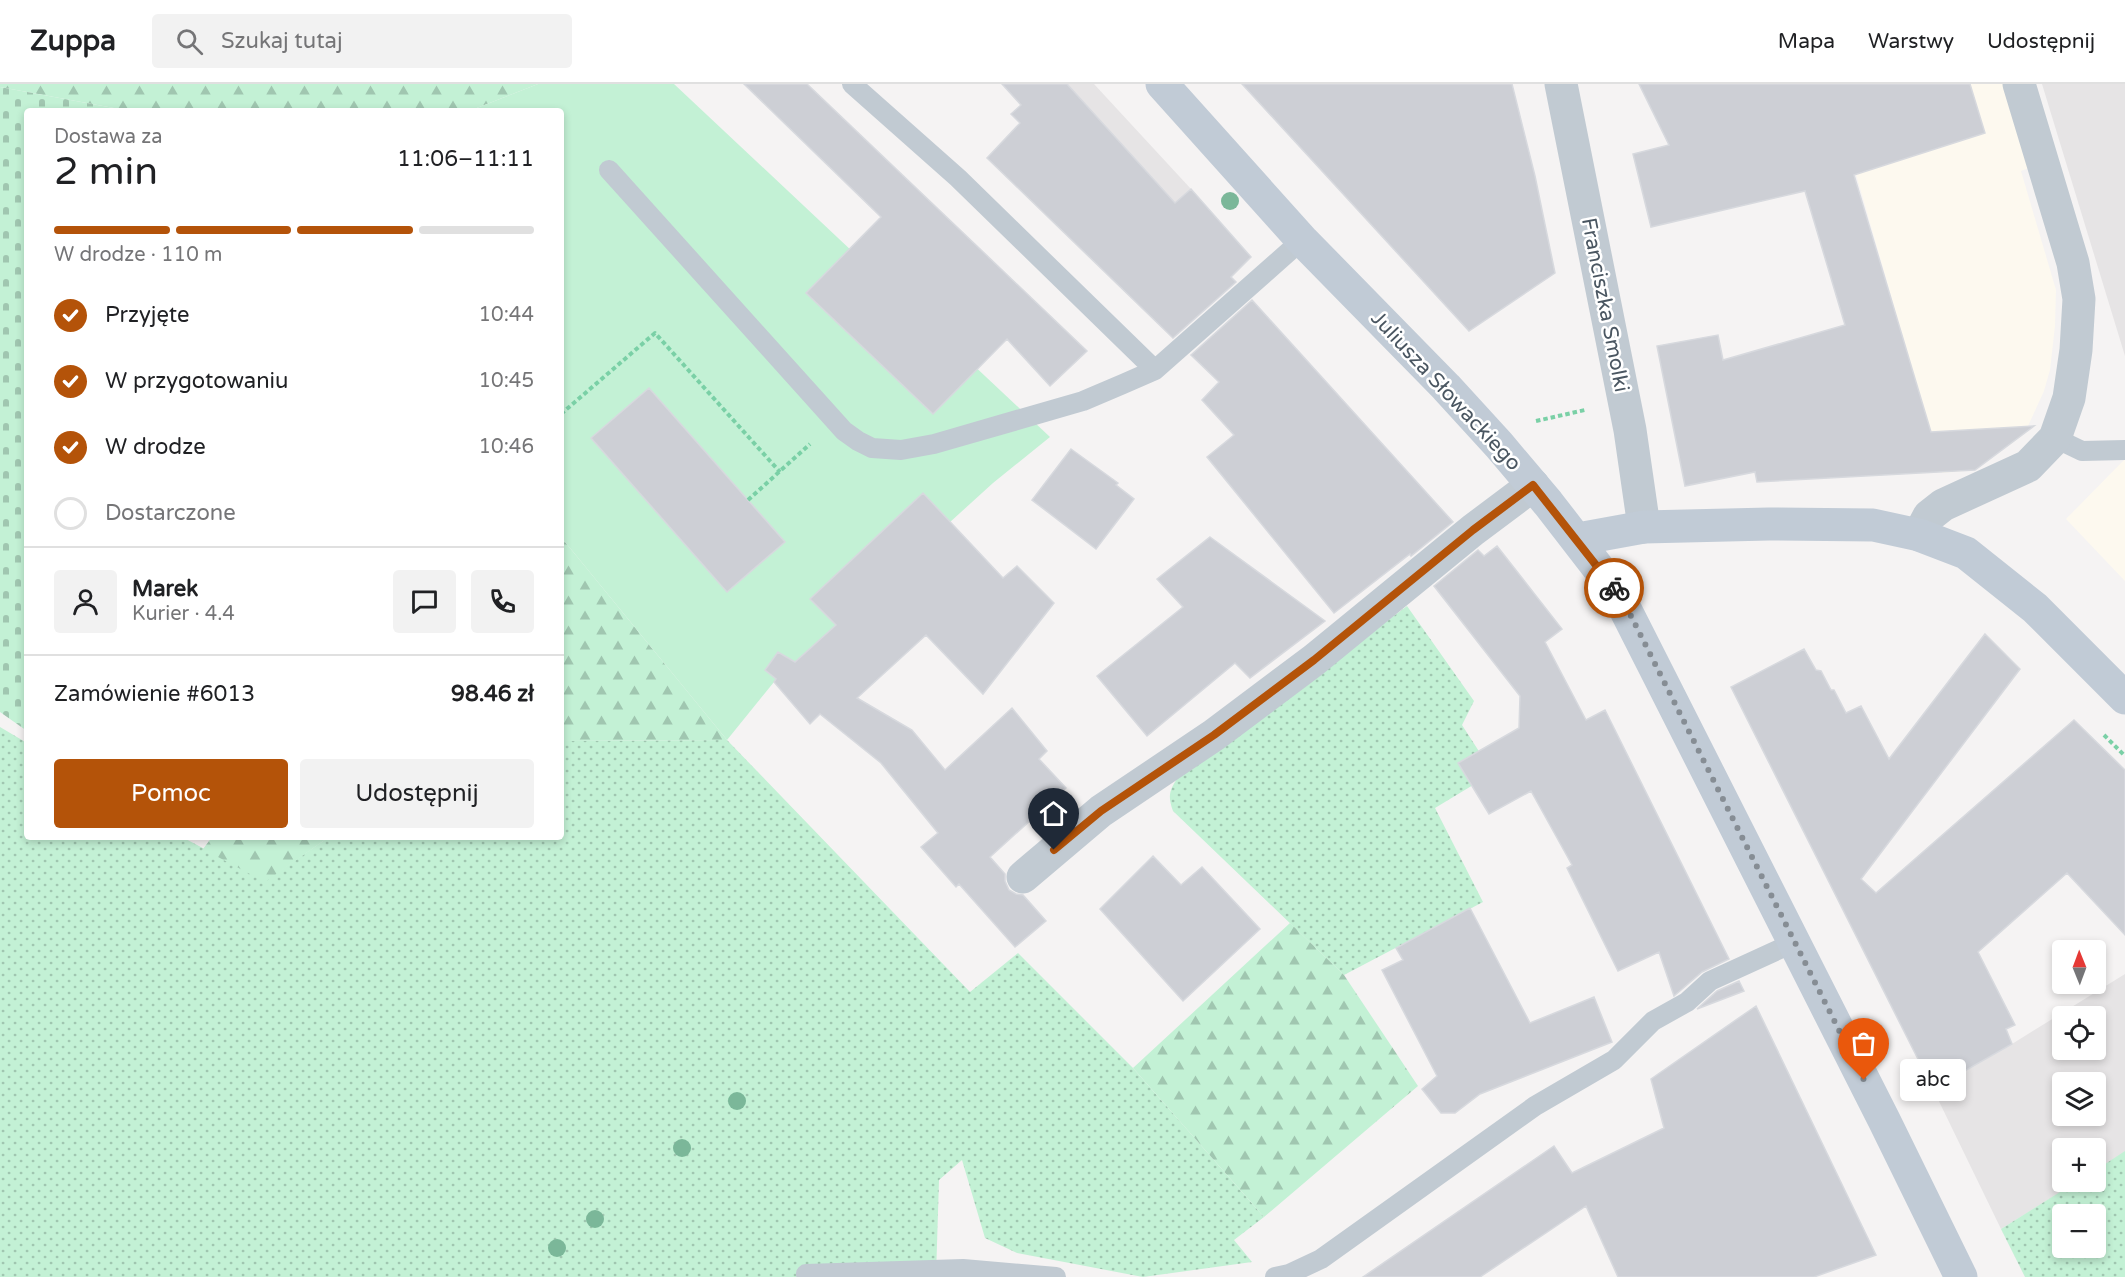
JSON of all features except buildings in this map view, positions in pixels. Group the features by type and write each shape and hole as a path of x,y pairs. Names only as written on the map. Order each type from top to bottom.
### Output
{"street":[{"name":"Juliusza Słowackiego","path":"1162,84 1302,240 1446,387 1533,485 1578,539 1616,591 1628,610 1793,943 1884,1120 1960,1277"},
{"name":"Franciszka Smolki","path":"1561,84 1629,430 1644,527"},
{"path":"1920,535 1929,516 1943,505 2028,466 2055,438 2069,398 2076,350 2079,299 2073,263 2019,84"},
{"path":"1023,877 1101,811 1214,735 1314,660 1473,530 1533,485"},
{"path":"1578,539 1644,527 1769,524 1873,525 1920,535 1966,553 2036,608 2125,698"}],"lane":[{"path":"852,84 958,178 1155,370"},
{"path":"609,170 835,421 858,441 872,448 901,450 934,444 1083,400 1155,370 1302,240"},
{"path":"2055,438 2082,451 2125,450"},
{"path":"1275,1277 1289,1274 1321,1259 1535,1106 1614,1060 1653,1021 1687,1002 1710,981 1793,943"},
{"path":"806,1274 963,1269 1056,1277"}],"path":[{"path":"564,411 655,333 780,472"},
{"path":"1536,421 1594,408"},
{"path":"748,500 835,421"},
{"path":"2100,732 2125,756"}],"shaded area":[{"path":"1045,84 1094,84 1191,189 1139,236 1011,114"},
{"path":"1830,84 2019,84 2043,163 2021,171 2056,290 2055,326 2050,370 2044,391 2028,426 1976,470 1942,473"},
{"path":"2042,84 2125,84 2125,356"},
{"path":"2125,459 2125,581 2066,519"},
{"path":"2125,974 2125,1152 2106,1164 2106,1138 2052,1138 2052,1192 2061,1192 2001,1229 1933,1089 2052,1019 2052,1060 2106,1060 2106,1006 2073,1006 2093,994 2106,994 2106,986"}],"green space":[{"path":"0,84 538,84 477,108 114,108 0,87"},
{"path":"538,84 674,84 1050,437 993,483 774,682 727,740 564,541 564,108 477,108"},
{"path":"0,87 114,108 24,108 24,729 0,712"},
{"path":"564,541 727,740 564,741"},
{"path":"1407,606 1474,701 1462,725 1493,773 1435,808 1483,902 1344,975 1173,811 1170,792 1179,776"},
{"path":"0,727 24,741 24,840 188,840 265,881 325,840 564,840 564,741 727,740 970,992 1018,953 1133,1068 1264,1217 1234,1240 1252,1262 1143,1277 1017,1253 985,1238 962,1160 939,1180 936,1277 0,1277"},
{"path":"210,840 325,840 265,882 203,849"},
{"path":"1290,923 1344,975 1418,1086 1264,1217 1133,1068"},
{"path":"2125,1151 2125,1277 2025,1277 2001,1229 2060,1192 2106,1192 2106,1163"}],"way so far":[{"path":"1614,588 1628,610 1793,943 1864,1080"}],"place":[{"name":"abc","path":"1864,1080"}],"route":[{"path":"1054,850 1101,811 1214,735 1314,660 1473,530 1533,485 1578,539 1614,588"}]}
